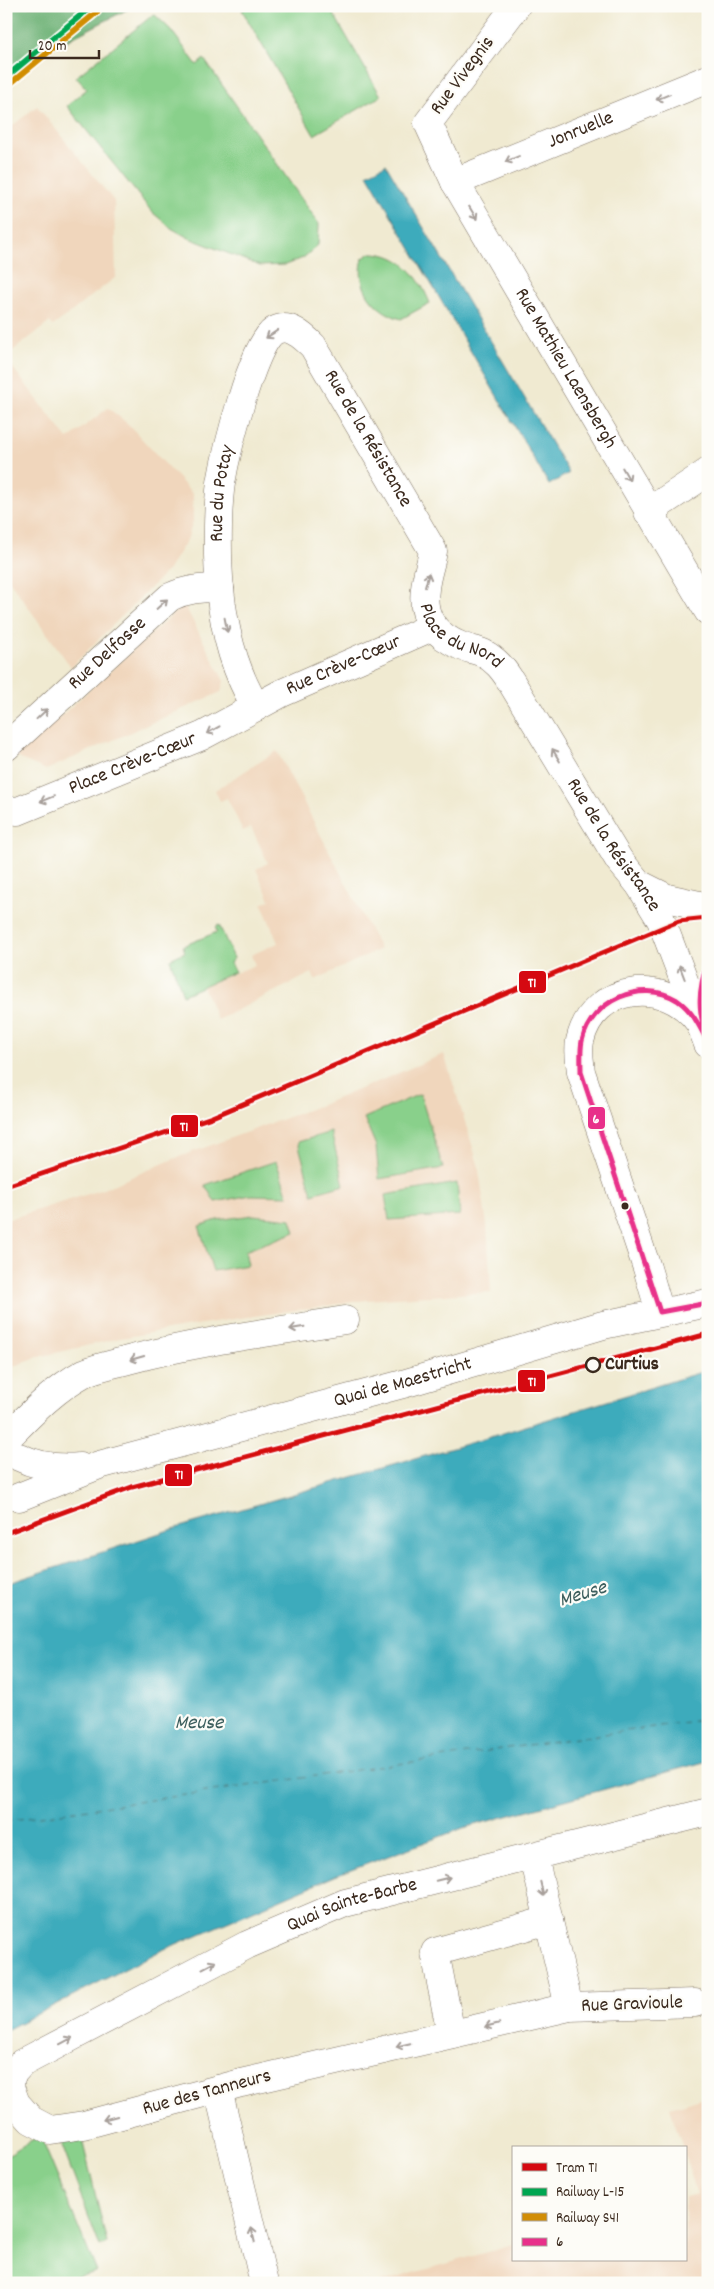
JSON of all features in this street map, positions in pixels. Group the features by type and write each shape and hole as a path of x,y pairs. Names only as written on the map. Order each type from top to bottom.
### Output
{"street":[{"name":"Rue Vivegnis","path":"428,123 516,6"},
{"name":"Jonruelle","path":"455,182 707,81"},
{"name":"Rue Mathieu Laensbergh","path":"428,123 455,182 708,612"},
{"name":"Rue du Potay","path":"256,707 244,687 231,650 220,588 221,483 239,411 257,354 266,338 276,330 287,328 296,332 313,346"},
{"name":"Rue de la Résistance","path":"313,346 421,532"},
{"path":"648,512 708,472"},
{"name":"Place du Nord","path":"421,532 433,551 425,589 426,611 432,627 442,636 488,657 500,665 510,680"},
{"name":"Rue Delfosse","path":"6,747 170,597 182,591 197,588 220,588"},
{"name":"Rue Crève-Cœur","path":"256,707 282,693 432,627"},
{"name":"Rue de la Résistance","path":"510,680 619,860 640,884 661,920 705,1034"},
{"name":"Place Crève-Cœur","path":"6,810 18,811 202,736 256,707"},
{"path":"640,884 667,898 708,907"},
{"path":"660,1312 581,1072 580,1041 586,1026 595,1013 606,1003 620,995 635,991 650,991 673,998 692,1012 701,1024 705,1034"},
{"name":"Quai de Maestricht","path":"12,1503 99,1465 403,1384 603,1325 708,1303"},
{"path":"10,1448 39,1405 60,1388 86,1372 151,1354 345,1320"},
{"name":"Quai de Maestricht","path":"10,1448 36,1465 54,1467 99,1465"},
{"name":"Quai de Maestricht","path":"10,1448 24,1466 26,1477 24,1488 12,1503"},
{"name":"Quai Sainte-Barbe","path":"22,2063 247,1944 345,1903 708,1812"},
{"path":"534,1857 569,2007"},
{"path":"451,2034 435,1952 549,1920"},
{"name":"Rue Gravioule","path":"451,2034 569,2007 695,2003"},
{"name":"Rue des Tanneurs","path":"22,2063 11,2075 10,2087 16,2104 31,2120 50,2130 84,2125 218,2089 451,2034"},
{"path":"218,2089 264,2283"}],"shaded area":[{"path":"37,106 114,201 116,277 53,326 50,322 6,356 6,131"},
{"path":"6,359 68,439 108,408 128,424 193,494 193,521 187,540 167,571 71,667 6,576"},
{"path":"184,604 224,681 221,692 46,770 16,757"},
{"path":"277,751 380,949 315,980 312,973 217,1020 203,986 255,965 251,955 278,943 262,904 270,900 256,869 268,863 251,827 243,831 227,798 220,801 215,790"},
{"path":"444,1054 478,1164 487,1225 491,1292 366,1300 220,1321 120,1338 34,1358 6,1370 6,1220 101,1190 176,1158 324,1104"},
{"path":"708,2097 708,2283 378,2283 512,2245 512,2262 686,2262 686,2197 697,2194 686,2159 686,2146 682,2146 670,2108"}],"green space":[{"path":"6,6 134,6 6,72"},
{"path":"248,6 329,6 381,96 314,135 242,10"},
{"path":"154,14 171,30 197,65 204,59 319,224 318,245 303,258 285,265 260,266 189,238 171,228 152,212 67,106 87,89 76,77"},
{"path":"371,253 392,257 408,268 415,275 430,303 401,319 391,315 375,304 364,288 361,269 363,258"},
{"path":"219,925 234,958 230,963 235,972 183,995 170,959 185,952 183,946 217,932 215,927"},
{"path":"420,1094 443,1168 379,1179 376,1146 364,1118"},
{"path":"331,1132 344,1185 312,1194 298,1142"},
{"path":"276,1161 288,1196 251,1195 215,1202 205,1185"},
{"path":"457,1183 460,1215 389,1220 385,1195"},
{"path":"253,1215 291,1219 295,1232 245,1251 248,1265 213,1271 199,1226 217,1220"},
{"path":"40,2135 97,2272 51,2283 6,2283 6,2156"},
{"path":"81,2135 107,2243 100,2247 60,2140"}],"water":[{"path":"386,164 569,473 549,485 367,174"},
{"name":"Meuse","path":"708,1370 708,1761 463,1828 335,1876 160,1951 6,2030 6,1584 166,1531 487,1438"}],"ferry route":[{"path":"6,1821 708,1719"}],"tram line":[{"name":"T1","path":"6,1186 212,1117 664,927 679,921 708,918"},
{"name":"T1","path":"6,1533 132,1487 708,1334"}],"rail line":[{"name":"L-15","path":"6,77 92,6"},
{"name":"S41","path":"11,83 97,12"}],"transit line":[{"name":"6","path":"708,961 704,972 700,1002 702,1021 708,1043"},
{"name":"6","path":"708,1043 692,1014 683,1004 663,994 648,992 633,993 619,997 607,1005 587,1027 581,1049 581,1072 660,1312 708,1303"}],"place":[{"name":"Curtius","path":"593,1365"}]}
